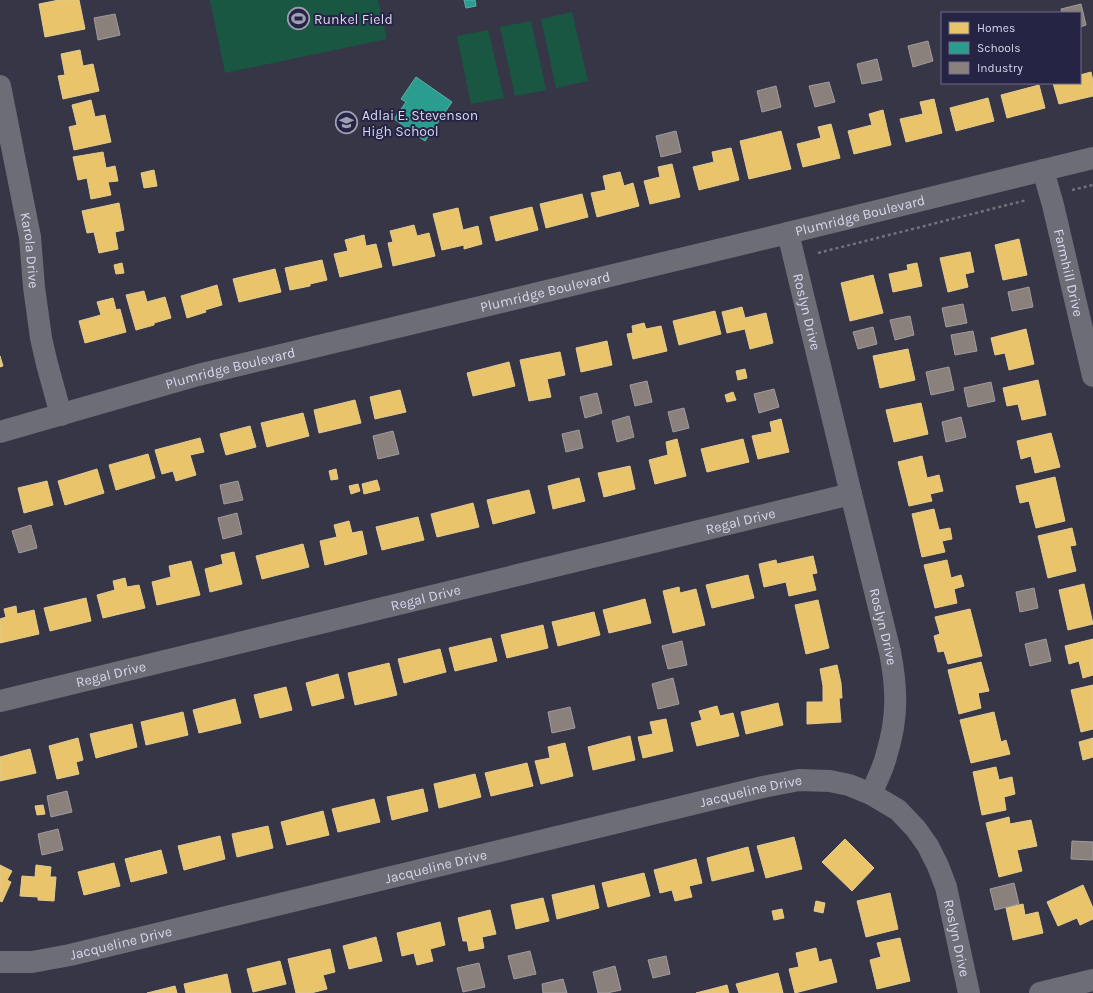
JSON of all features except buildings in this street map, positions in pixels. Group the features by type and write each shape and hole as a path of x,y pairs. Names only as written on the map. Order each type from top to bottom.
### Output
{"street":[{"name":"Karola Drive","path":"0,86 6,147 30,236 34,287 42,338 47,364 61,415"},
{"name":"Plumridge Boulevard","path":"0,432 198,375 1093,158"},
{"name":"Farmhill Drive","path":"1043,170 1053,205 1093,376"},
{"name":"Roslyn Drive","path":"788,233 895,674 896,697 893,732 887,754 871,794 898,810 928,846 938,866 946,887 969,993"},
{"name":"Regal Drive","path":"0,700 851,494"},
{"name":"Jacqueline Drive","path":"0,962 32,962 70,955 764,787 799,780 830,781 849,785 871,794"},
{"path":"1040,993 1093,980"}],"path":[{"path":"1072,190 1093,184"},
{"path":"818,253 1027,200"}],"green space":[{"name":"Runkel Field","path":"210,0 378,0 387,39 225,73"},
{"path":"572,12 588,81 556,88 541,19"},
{"path":"531,21 546,90 515,96 500,27"},
{"path":"488,30 504,98 471,104 457,36"}],"place":[{"name":"Runkel Field","path":"298,19"},
{"name":"Adlai E. Stevenson High School","path":"346,123"}]}
